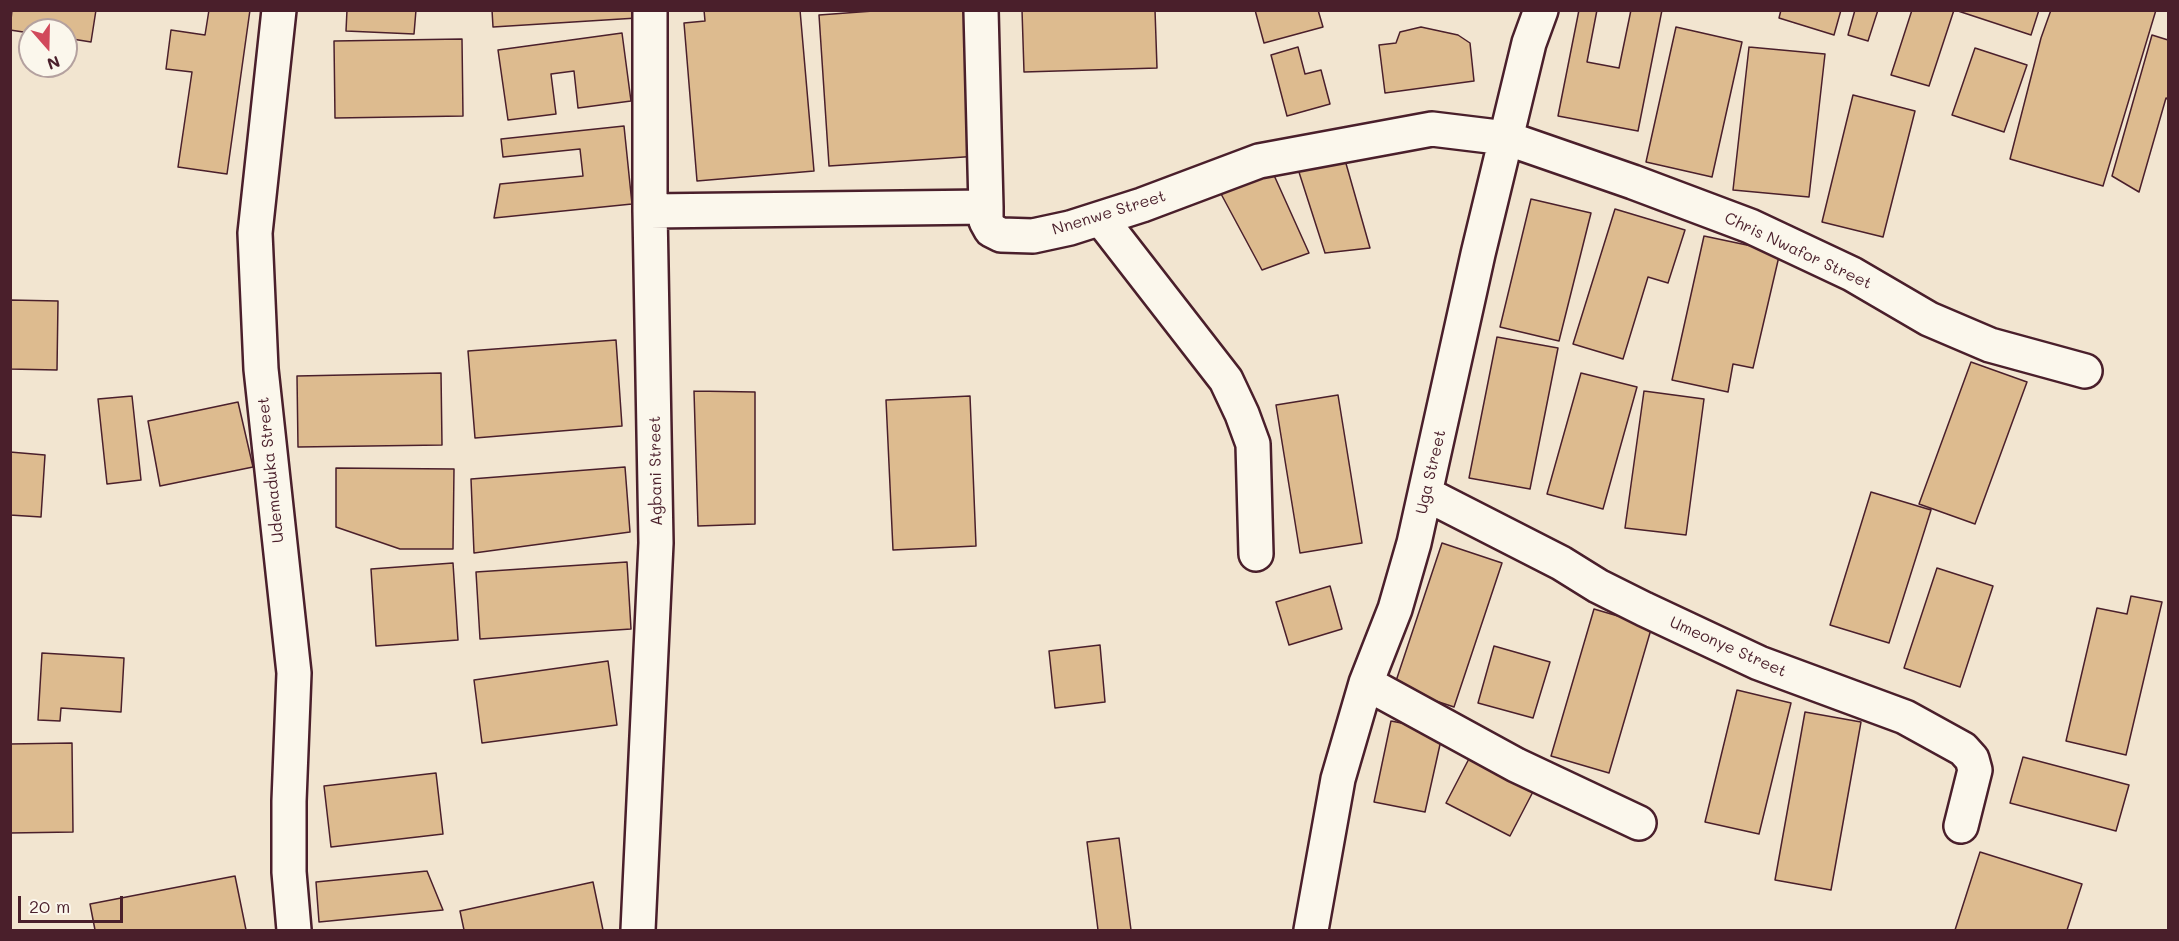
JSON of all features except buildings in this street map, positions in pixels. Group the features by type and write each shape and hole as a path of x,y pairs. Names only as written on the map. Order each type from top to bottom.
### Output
{"street":[{"name":"Udemaduka Street","path":"279,10 255,233 261,369 294,673 289,801 289,872 294,930"},
{"name":"Agbani Street","path":"638,930 656,543 650,211 650,10"},
{"path":"650,211 986,207 981,10"},
{"name":"Uga Street","path":"1311,930 1338,779 1366,683 1395,609 1426,494 1478,254 1529,43 1542,10"},
{"name":"Nnenwe Street","path":"986,207 986,221 991,230 1001,235 1033,236 1101,219 1259,161 1432,129 1506,138"},
{"name":"Chris Nwafor Street","path":"1506,138 1750,226 1852,274 1929,320 1990,345 2085,371"},
{"path":"1101,219 1226,380 1242,414 1253,444 1256,554"},
{"name":"Umeonye Street","path":"1426,494 1561,563 1598,586 1644,609 1760,663 1905,717 1963,749 1972,759 1975,770 1961,826"},
{"path":"1366,683 1526,770 1640,823"}]}
